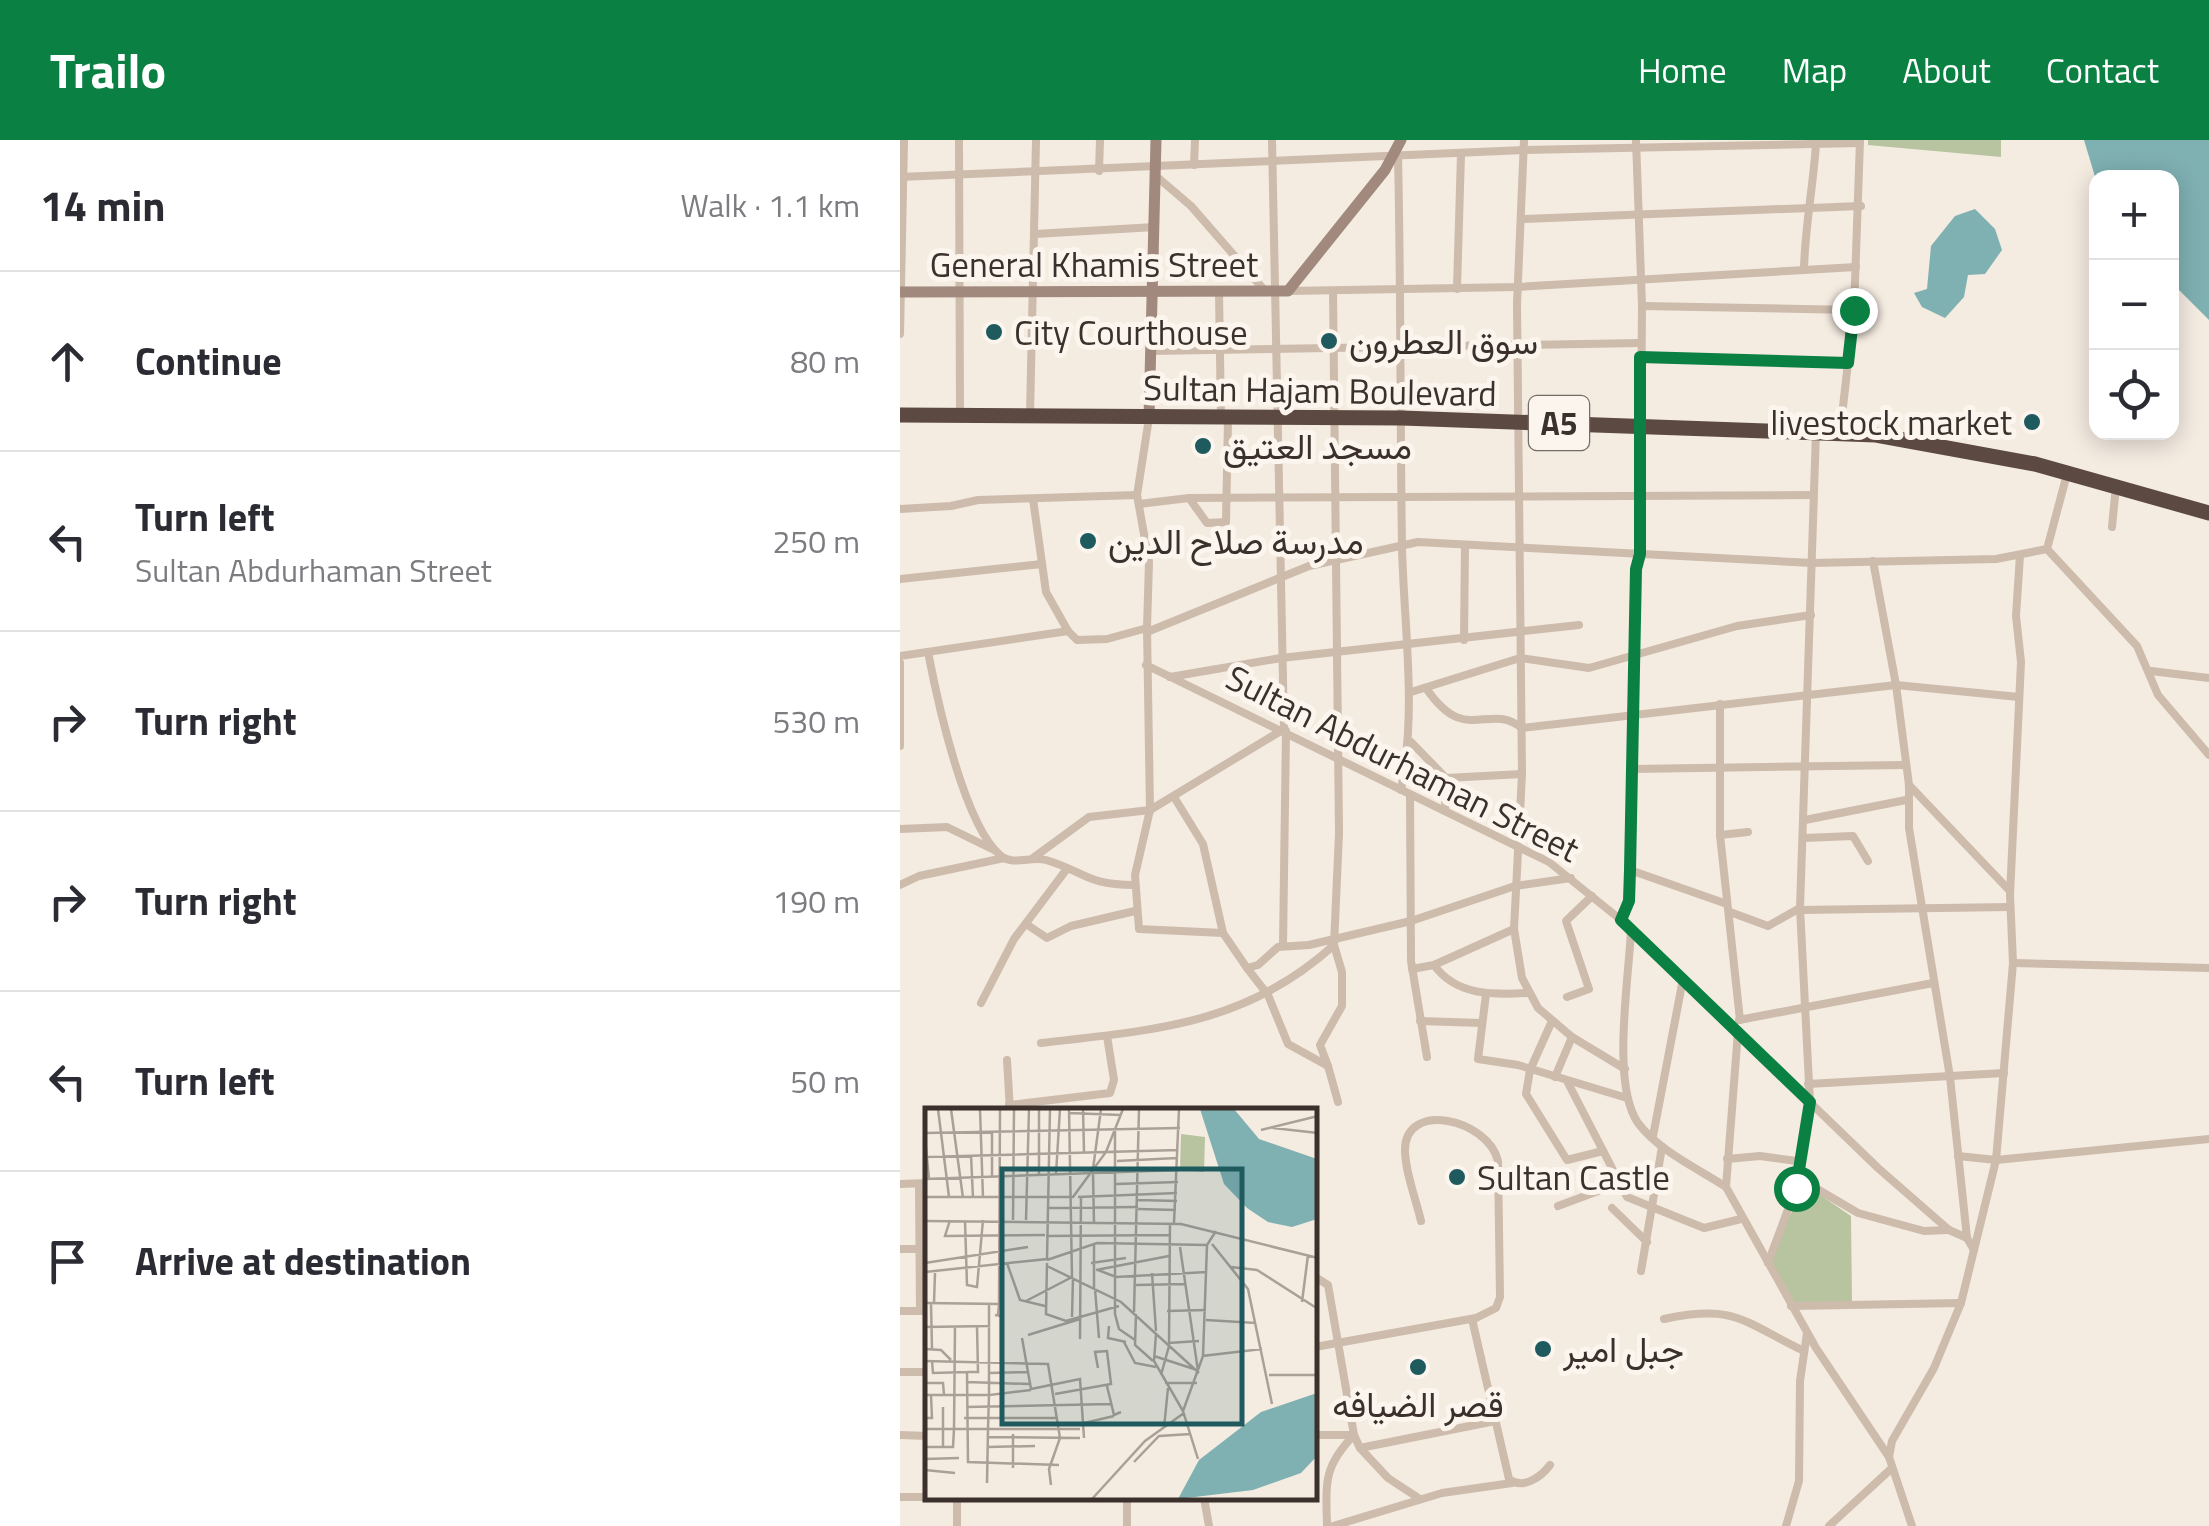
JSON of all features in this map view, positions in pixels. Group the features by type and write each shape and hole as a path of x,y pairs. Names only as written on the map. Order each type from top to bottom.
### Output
{"highway":[{"name":"Sultan Hajam Boulevard","path":"900,415 1402,418 1840,433 1967,450 2209,513"}],"main road":[{"path":"1149,418 1156,140"},
{"path":"1277,291 1397,148"},
{"name":"General Khamis Street","path":"900,292 1277,291"}],"street":[{"path":"900,334 904,140"},
{"path":"960,140 960,416"},
{"path":"1030,417 1036,140"},
{"path":"1099,171 1100,140"},
{"path":"1194,165 1195,140"},
{"path":"1272,140 1281,419 1284,946"},
{"path":"1524,140 1517,287 1522,774 1514,929 1528,993 1572,1037 1624,1069"},
{"path":"902,177 1156,172 1194,165 1272,162 1397,148 1461,154 1636,144 1860,142 1861,206 1854,310 1840,433"},
{"path":"1621,920 1629,901 1640,554 1642,306 1636,144"},
{"path":"1804,269 1806,215 1812,206 1816,144"},
{"path":"1397,148 1402,544 1410,692 1406,792 1412,969 1428,1057"},
{"path":"1457,290 1461,154"},
{"path":"1156,172 1277,291 1457,290 1856,267"},
{"path":"1523,219 1861,206"},
{"path":"1035,234 1155,227"},
{"path":"1333,291 1338,760 1335,940 1342,972 1342,1006 1320,1044 1338,1102"},
{"path":"1189,498 1214,526 1226,522 1219,293"},
{"path":"1642,306 1854,310"},
{"path":"1150,351 1517,342 1641,343"},
{"path":"1640,357 1848,363"},
{"path":"1149,418 1138,500 1149,562 1146,665 1150,810 1134,885 1135,911 1139,929 1146,931 1223,933"},
{"path":"1768,1263 1788,1212 1797,1161 1804,1152 1810,1102 1800,909 1816,432"},
{"path":"2047,549 2067,474"},
{"path":"2112,527 2116,486"},
{"path":"900,509 1033,499 1814,496"},
{"path":"1033,499 1046,592 1076,640 1107,639 1147,630 1337,558 1402,544 1812,563 1996,560 2047,549"},
{"path":"1464,640 1465,546"},
{"path":"2047,549 2137,646 2151,671 2158,695 2209,755"},
{"path":"1889,1458 1898,1427 1934,1368 1961,1302 1996,1160 2013,962 2010,896 2019,697 2016,601 2020,555"},
{"path":"1872,561 1896,685 1909,785 1906,800 1950,1077 1967,1238 1974,1250"},
{"path":"900,579 1042,564"},
{"path":"1410,692 1520,658 1575,669 1634,658 1737,626 1811,615"},
{"path":"1170,677 1281,658 1579,625"},
{"path":"900,746 900,660 1068,630"},
{"path":"928,652 950,751 996,851"},
{"name":"Sultan Abdurhaman Street","path":"1146,665 1549,862 1621,920 1949,1230 1967,1238"},
{"path":"2151,671 2209,678"},
{"path":"1426,688 1441,710 1460,722 1499,720 1522,728 1896,685 2019,697"},
{"path":"1720,704 1720,835 1740,1020"},
{"path":"1034,858 1089,818 1150,810 1285,730"},
{"path":"1410,742 1446,778 1445,812"},
{"path":"1632,769 1905,765"},
{"path":"1446,778 1522,774"},
{"path":"1909,785 2001,877 2010,896"},
{"path":"1174,796 1203,844 1223,933 1268,994 1288,1044 1328,1066"},
{"path":"1805,820 1906,800"},
{"path":"900,829 947,827 1004,858"},
{"path":"1720,835 1748,832"},
{"path":"1804,838 1852,836 1868,861"},
{"path":"900,886 936,872 1004,858 1034,858 1094,883 1134,885"},
{"path":"981,1003 1026,924 1066,870"},
{"path":"1630,870 1768,926 1800,909 2010,907"},
{"path":"1247,968 1284,946 1335,940 1411,921 1514,886 1571,878"},
{"path":"1567,997 1588,989 1566,921 1592,896"},
{"path":"1026,924 1034,934 1047,938 1072,926 1135,911"},
{"path":"1412,969 1434,966 1514,929"},
{"path":"1631,930 1624,1069 1627,1098 1639,1124 1662,1146 1726,1186"},
{"path":"1041,1043 1108,1036 1213,1016 1268,994 1335,940"},
{"path":"2013,962 2209,968"},
{"path":"1434,966 1448,982 1486,994 1528,993"},
{"path":"1653,1136 1683,978"},
{"path":"1730,1023 1933,983"},
{"path":"1486,994 1478,1059 1627,1098"},
{"path":"1420,1021 1481,1024"},
{"path":"1552,1021 1530,1070 1526,1094 1564,1157 1572,1160 1603,1152"},
{"path":"1738,1031 1726,1186 1807,1333 1889,1458 1912,1526"},
{"path":"1007,1060 1010,1108 1110,1093 1114,1080 1108,1036"},
{"path":"1555,1077 1572,1037"},
{"path":"1808,1084 2004,1073"},
{"path":"1567,1081 1617,1184 1636,1203 1704,1228 1741,1219"},
{"path":"1318,1345 1472,1319 1492,1312 1500,1297 1498,1160 1495,1149 1474,1128 1439,1120 1428,1122 1409,1135 1404,1149 1421,1221"},
{"path":"1958,1156 1996,1160 2209,1139"},
{"path":"1641,1271 1662,1146"},
{"path":"1727,1159 1760,1156 1797,1161"},
{"path":"1797,1161 1807,1184 1858,1212 1924,1230 1949,1230"},
{"path":"900,1184 923,1183 924,1249 924,1311 900,1311"},
{"path":"1558,1206 1617,1184"},
{"path":"1612,1208 1647,1242"},
{"path":"900,1249 924,1249"},
{"path":"1318,1280 1328,1285 1354,1434 1360,1448 1388,1478 1420,1499"},
{"path":"1791,1306 1961,1302"},
{"path":"1664,1319 1697,1311 1724,1312 1804,1351"},
{"path":"1472,1319 1512,1483"},
{"path":"1786,1526 1799,1481 1807,1333"},
{"path":"1360,1448 1495,1421"},
{"path":"1318,1435 1354,1434"},
{"path":"1354,1434 1332,1457 1326,1482 1330,1526 1420,1499 1536,1479 1550,1465"},
{"path":"1829,1526 1892,1468"},
{"path":"1126,1501 1127,1526"},
{"path":"1205,1501 1209,1526"}],"green space":[{"path":"1868,140 2001,140 2001,157 1868,145"},
{"path":"1816,1192 1851,1216 1852,1302 1793,1303 1770,1261 1792,1212"}],"water":[{"path":"2084,140 2209,140 2209,320 2179,290 2179,170 2093,170"},
{"path":"1975,209 1995,229 2002,250 1985,274 1968,275 1964,297 1945,318 1922,307 1914,293 1927,289 1931,246 1955,216"}],"place":[{"name":"City Courthouse","path":"994,332"},
{"name":"سوق العطرون","path":"1329,341"},
{"name":"livestock market","path":"2032,422"},
{"name":"مسجد العتيق","path":"1203,446"},
{"name":"مدرسة صلاح الدين","path":"1088,541"},
{"name":"Sultan Castle","path":"1457,1177"},
{"name":"جبل امير","path":"1543,1349"},
{"name":"قصر الضيافه","path":"1418,1367"}],"route":[{"path":"1796,1188 1797,1161 1804,1152 1810,1102 1621,920 1629,901 1636,569 1640,554 1640,357 1848,363 1854,310"}]}
